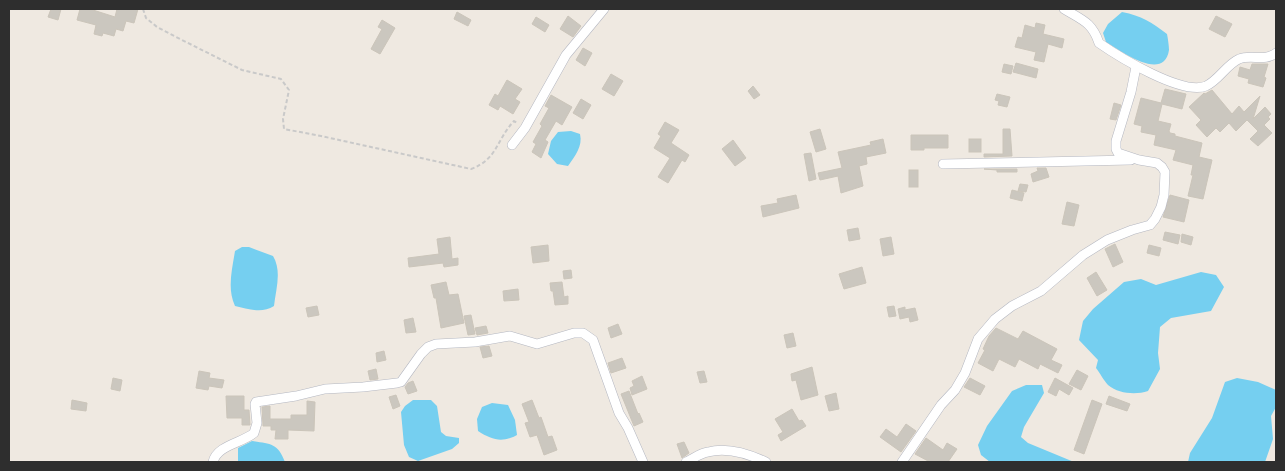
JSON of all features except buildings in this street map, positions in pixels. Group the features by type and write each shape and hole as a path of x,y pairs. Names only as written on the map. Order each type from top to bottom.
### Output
{"street":[{"path":"512,145 525,128 566,55 604,9"},
{"path":"1064,9 1090,25 1096,33 1099,44 1136,66 1184,87 1198,88 1212,82 1238,60 1245,57 1263,58 1276,53"},
{"path":"902,462 941,404 955,390 965,373 978,339 995,319 1012,306 1041,290 1083,255 1107,240 1132,230 1150,226 1155,219 1164,195 1164,172 1162,166 1118,153 1116,148 1116,141 1131,92 1136,66"},
{"path":"943,164 1139,160"},
{"path":"212,462 222,449 254,433 257,423 256,402 296,396 325,389 401,382 421,354 428,347 436,344 475,342 510,336 537,344 574,333 587,335 593,340 619,414 628,428 643,462"},
{"path":"686,462 706,452 713,451 731,451 766,462"}],"path":[{"path":"143,9 146,18 157,27 180,39 242,70 281,79 289,90 283,119 284,129 471,169 486,163 492,156 506,129 514,121 525,128"}],"water":[{"path":"1122,12 1146,20 1167,34 1169,50 1165,59 1159,64 1150,64 1130,57 1106,42 1103,33 1108,24"},
{"path":"571,131 580,134 578,151 568,166 557,164 548,154 551,141 558,132"},
{"path":"242,247 249,247 273,256 278,274 274,306 265,310 255,310 235,306 231,293 232,272 235,251"},
{"path":"1201,272 1216,275 1224,287 1211,311 1171,318 1160,327 1158,353 1160,369 1148,391 1128,393 1108,385 1096,368 1098,360 1079,340 1083,321 1093,309 1124,282 1141,279 1156,285"},
{"path":"1237,378 1258,382 1276,390 1276,407 1271,416 1273,439 1265,462 1188,462 1190,453 1212,418 1225,382"},
{"path":"1026,385 1042,385 1044,393 1024,427 1021,437 1028,443 1074,462 990,462 981,455 978,445 987,426 1012,391"},
{"path":"413,400 431,400 437,406 441,432 446,436 459,438 459,443 452,449 418,461 409,457 404,445 401,412"},
{"path":"492,403 508,405 515,420 517,435 502,440 488,437 478,431 477,419 482,407"},
{"path":"252,441 273,445 285,462 238,462 238,448"}]}
